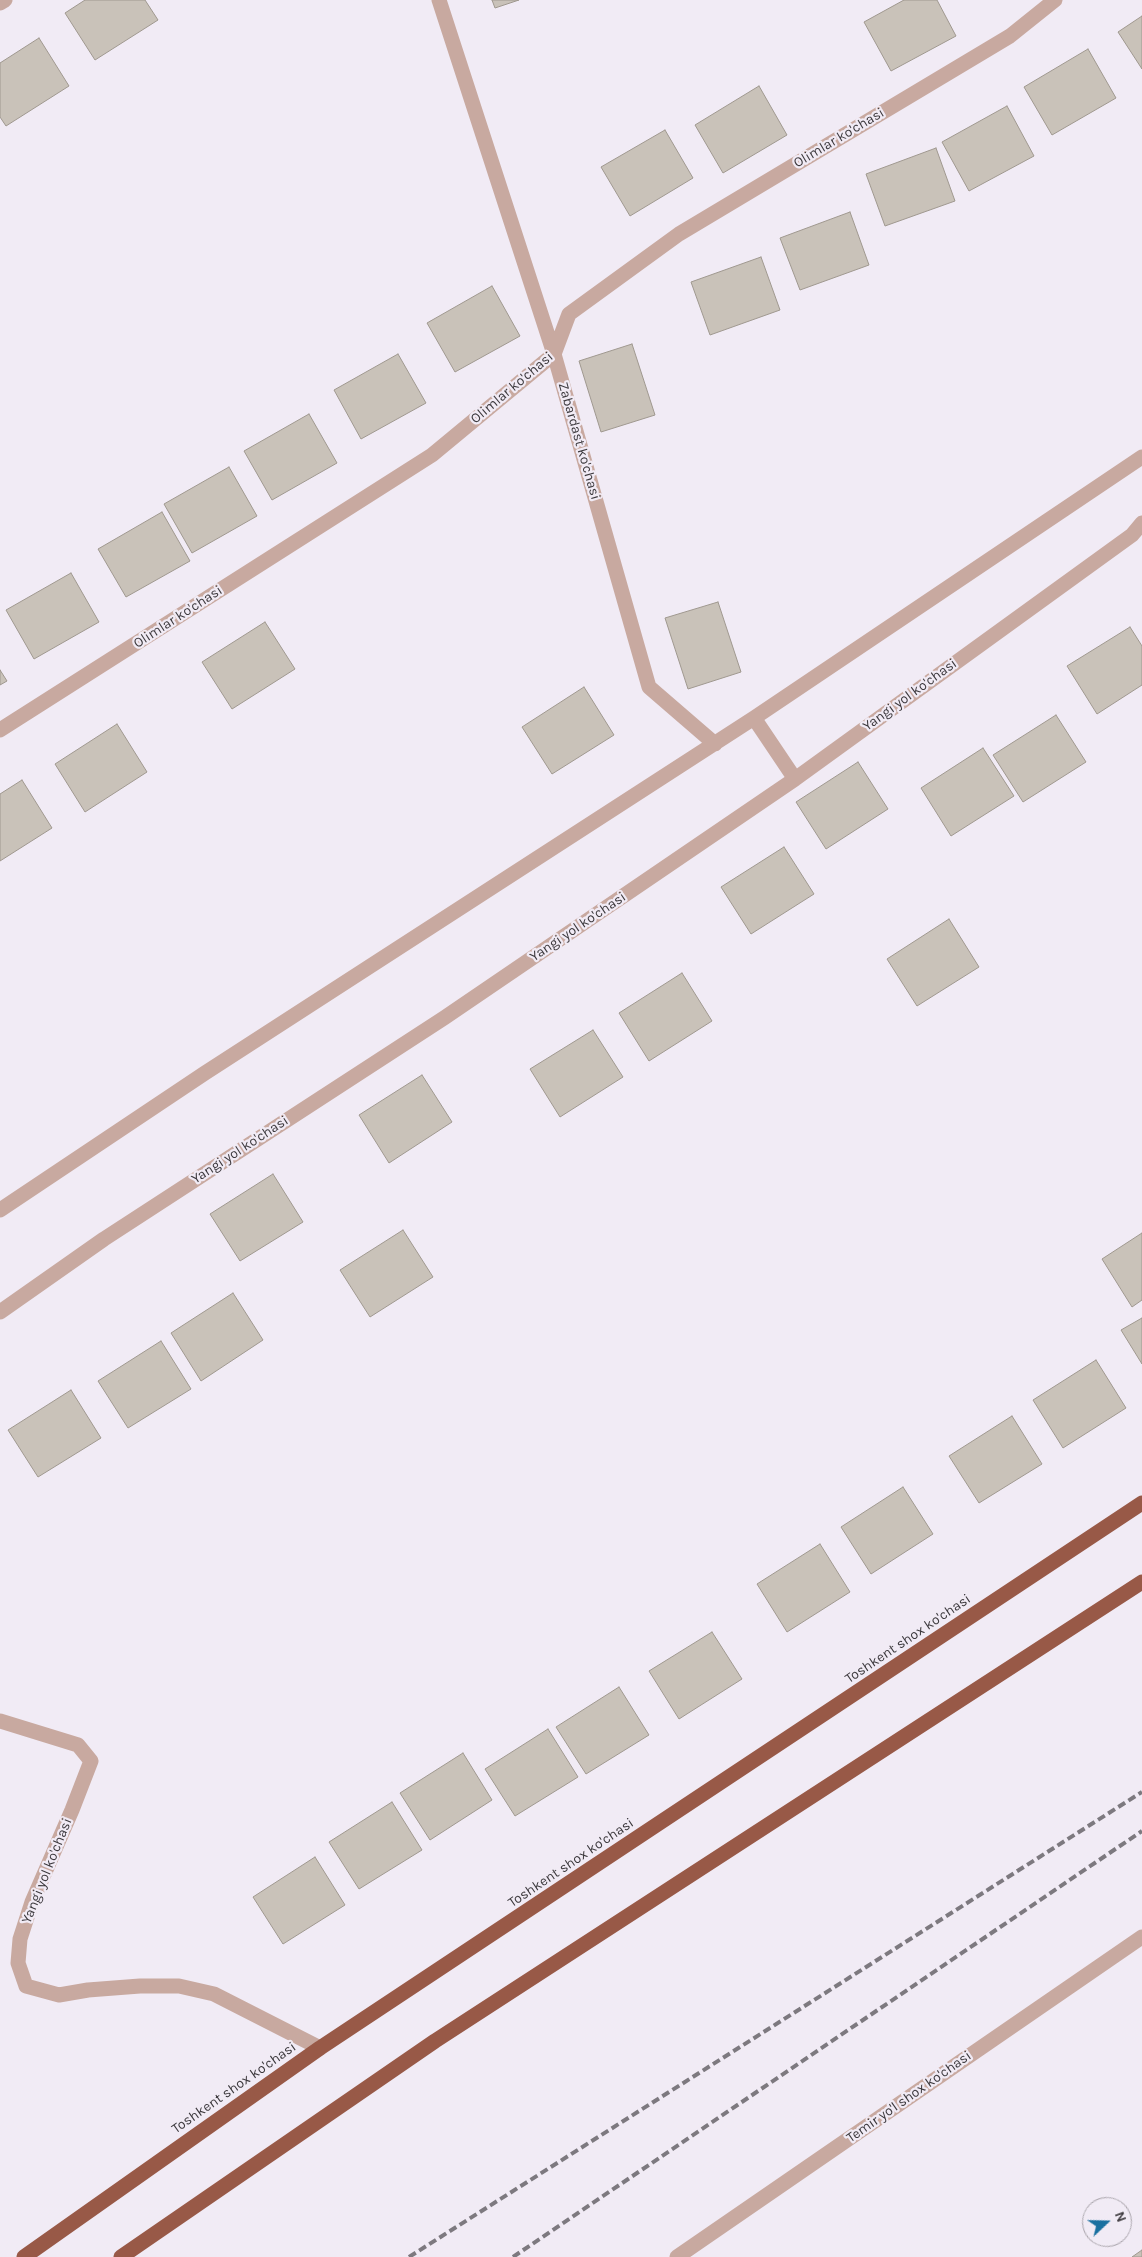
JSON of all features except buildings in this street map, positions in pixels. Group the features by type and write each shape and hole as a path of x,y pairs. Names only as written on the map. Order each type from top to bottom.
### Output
{"highway":[{"name":"Toshkent shox ko'chasi","path":"24,2257 320,2048 1142,1503"},
{"path":"121,2257 435,2041 1142,1582"}],"street":[{"path":"0,3 5,0"},
{"name":"Zabardast ko'chasi","path":"439,0 554,354 649,687 715,744"},
{"name":"Olimlar ko'chasi","path":"0,730 432,455 554,354 569,314 679,234 1010,36 1056,0"},
{"path":"0,1210 214,1067 715,744 1142,457"},
{"name":"Yangi yol ko'chasi","path":"0,1312 104,1239 444,1018 795,779 1132,535 1142,523"},
{"path":"754,718 795,779"},
{"name":"Yangi yol ko'chasi","path":"0,1721 78,1745 91,1761 32,1902 20,1939 18,1963 26,1986 59,1995 88,1990 140,1986 179,1986 214,1994 320,2048"},
{"name":"Temir yo'l shox ko'chasi","path":"677,2257 1142,1937"}],"railway":[{"path":"409,2257 1142,1792"},
{"path":"513,2257 1142,1831"}]}
